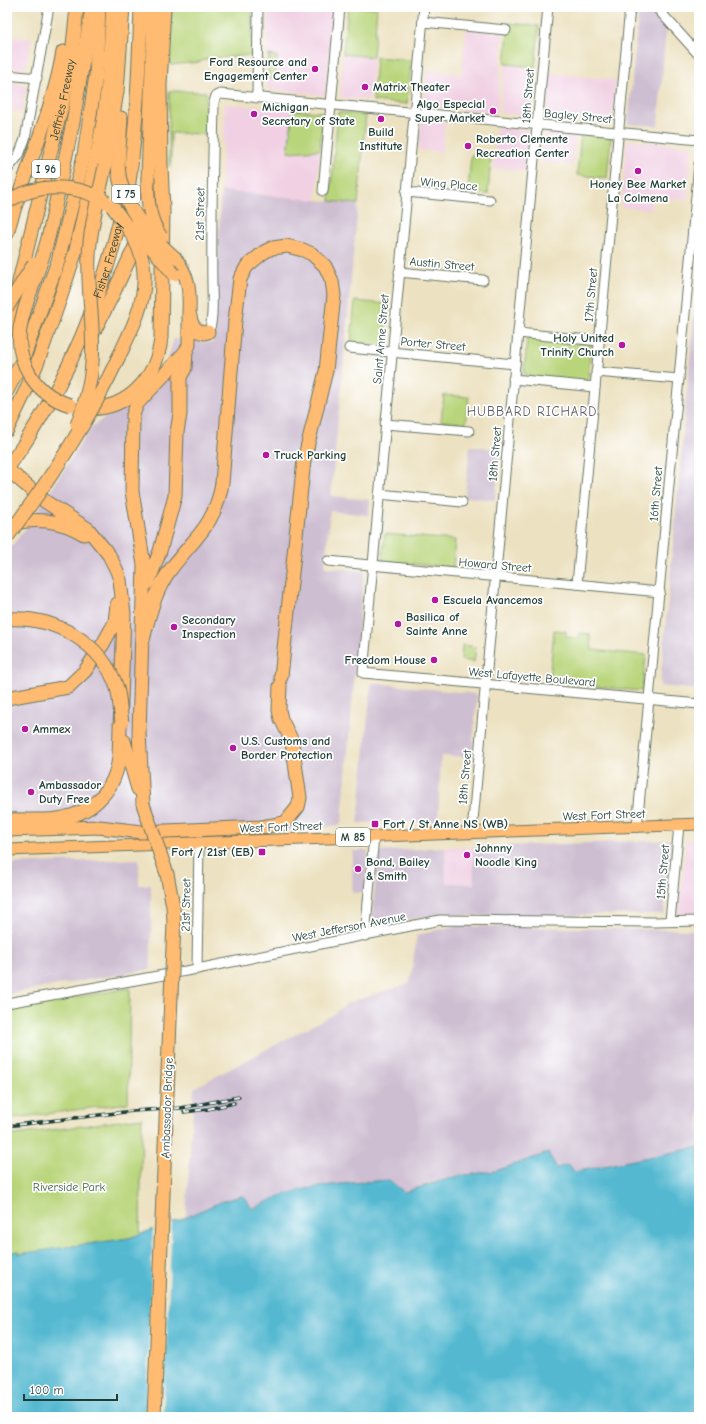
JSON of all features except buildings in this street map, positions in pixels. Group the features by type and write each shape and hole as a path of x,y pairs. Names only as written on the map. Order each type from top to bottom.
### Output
{"highway":[{"path":"7,233 57,82 72,7"},
{"name":"Jeffries Freeway","path":"7,331 63,101 72,55 77,7"},
{"path":"92,7 73,122 50,230 44,254 20,321 19,341 23,362 32,379 47,394 63,403 88,408 104,407 128,397 147,379 159,355 161,338 163,211 160,86 164,7"},
{"path":"7,391 23,360 58,261 84,155 96,76 99,7"},
{"path":"7,430 38,361 76,250 104,117 108,84 113,7"},
{"path":"60,462 80,415 89,384 91,371 93,340 89,257 90,241 111,166 125,63 126,33 124,7"},
{"name":"Fisher Freeway","path":"7,469 41,417 75,351 100,291 115,242 129,183 133,148 138,84 141,7"},
{"path":"143,604 150,575 160,551 176,489 177,432 180,414 180,379 185,368 188,348 189,311 189,290 186,277 159,235 151,216 148,199 153,43 152,7"},
{"path":"111,166 120,183 129,206 160,244 174,258"},
{"path":"18,452 47,420 112,296 149,215 161,166"},
{"path":"7,202 30,192 55,187 86,192 96,196 112,206 134,226 174,274 178,281 181,295 181,343 188,348"},
{"path":"7,537 35,500 91,413 111,374 139,311 144,294 144,273 141,253 131,232 112,206"},
{"path":"7,307 34,264 50,230"},
{"path":"7,830 99,827 142,832 261,827 285,823 298,807 300,802 293,749 279,710 304,460 326,371 334,295 332,281 325,266 312,254 303,250 287,246 272,248 264,252 247,266 240,279 221,491 213,516 172,568 159,589 152,605 142,644"},
{"path":"189,311 190,322 194,327 201,333 208,332"},
{"path":"143,804 140,733 144,565 132,491 133,413 137,404 188,348 193,340 208,332"},
{"path":"7,469 46,502 88,529 103,546 113,561 120,580 124,614 119,757 118,768 114,781 96,802 84,810 70,816 52,820 7,820"},
{"path":"7,526 27,521 53,522 71,527 103,546"},
{"path":"7,698 68,687 85,670 103,644 115,622 120,580"},
{"path":"7,619 21,618 44,623 70,633 88,644 107,667 114,681 119,697 122,722"},
{"path":"7,626 22,626 42,629 62,636 81,648 95,662 107,680 112,690 122,722"},
{"name":"Ambassador Bridge","path":"122,722 124,741 133,775 167,874 173,906 174,922 154,1417"}],"main road":[{"name":"West Fort Street","path":"7,850 699,824"}],"street":[{"path":"7,170 18,155 25,139 31,113 49,7"},
{"path":"257,98 258,7"},
{"path":"323,191 340,7"},
{"name":"Saint Anne Street","path":"363,673 424,7"},
{"name":"18th Street","path":"472,832 548,7"},
{"name":"17th Street","path":"577,584 630,7"},
{"path":"656,7 699,55"},
{"path":"423,22 506,30"},
{"path":"7,75 37,78"},
{"name":"Bagley Street","path":"216,96 220,94 331,104 699,140"},
{"name":"21st Street","path":"208,332 211,324 212,297 211,222 214,102 216,96"},
{"path":"7,157 18,155"},
{"name":"16th Street","path":"637,826 699,164"},
{"name":"Wing Place","path":"406,192 490,200"},
{"name":"Austin Street","path":"399,272 483,280"},
{"path":"518,333 599,341"},
{"name":"Porter Street","path":"349,348 515,364"},
{"path":"596,372 679,379"},
{"path":"514,379 594,387"},
{"path":"385,424 469,431"},
{"path":"379,494 462,502"},
{"name":"Howard Street","path":"328,561 660,592"},
{"name":"West Lafayette Boulevard","path":"363,673 699,704"},
{"name":"15th Street","path":"670,921 679,825"},
{"path":"365,936 374,836"},
{"name":"21st Street","path":"197,969 199,842"},
{"name":"West Jefferson Avenue","path":"7,1003 197,969 440,920 699,921"}],"shaded area":[{"path":"267,7 334,7 325,95 267,89"},
{"path":"639,7 647,7 666,28 658,126 628,124"},
{"path":"466,29 503,32 497,113 424,106 427,71 462,74"},
{"path":"7,38 32,38 25,69 7,67"},
{"path":"343,54 373,57 369,100 340,97"},
{"path":"505,64 535,67 531,116 500,113"},
{"path":"550,73 616,80 612,123 546,117"},
{"path":"7,82 25,84 26,87 22,111 7,112"},
{"path":"225,104 323,112 316,200 221,191"},
{"path":"421,120 445,122 442,152 419,150"},
{"path":"497,127 530,130 525,171 493,168"},
{"path":"545,132 575,135 572,165 542,163"},
{"path":"627,140 692,146 687,200 652,197 651,210 621,207"},
{"path":"221,191 358,204 331,496 370,500 369,515 330,511 325,567 364,571 353,680 342,821 340,825 293,831 140,836 7,826 7,552 26,528 91,427 114,412 133,404 165,368 174,339 213,343"},
{"path":"699,261 699,690 660,686"},
{"path":"470,446 500,449 495,500 465,497"},
{"path":"371,683 477,694 472,757 441,756 438,821 358,823"},
{"path":"699,839 699,914 678,914 686,840"},
{"path":"672,840 664,914 483,916 433,915 371,927 378,852 445,847 446,883 474,884 473,847"},
{"path":"445,847 473,847 474,884 446,883"},
{"path":"353,851 368,851 365,892 352,893"},
{"path":"139,859 139,885 151,885 151,969 7,994 7,864"},
{"path":"454,926 699,930 699,1147 573,1172 557,1168 548,1153 495,1171 458,1176 404,1192 284,1195 251,1210 245,1197 241,1196 223,1201 186,1217 194,1088 334,1014 348,1003 410,983 417,935"}],"green space":[{"path":"171,7 252,7 251,55 206,59 200,62 170,65"},
{"path":"348,7 377,8 373,57 343,54"},
{"path":"509,23 539,26 535,67 505,64"},
{"path":"269,55 277,56 275,79 268,78"},
{"path":"376,57 411,60 407,104 373,101"},
{"path":"169,91 206,92 206,134 171,133 171,166 169,166"},
{"path":"293,110 323,112 320,150 288,152"},
{"path":"338,112 366,115 358,204 330,201"},
{"path":"581,134 611,137 607,178 577,175"},
{"path":"471,155 491,157 488,194 468,192"},
{"path":"355,301 388,304 384,345 351,342"},
{"path":"527,337 591,343 588,380 573,382 556,381 524,374"},
{"path":"444,395 469,397 466,423 441,421"},
{"path":"385,534 455,540 453,568 382,561"},
{"path":"554,630 566,631 566,637 579,638 580,633 590,634 592,650 646,655 642,691 549,682"},
{"path":"462,645 476,647 474,662 461,660"},
{"path":"130,988 128,1103 7,1119 7,1009"},
{"name":"Riverside Park","path":"142,1118 140,1234 129,1238 19,1254 18,1251 7,1253 7,1136"}],"water":[{"path":"699,1147 699,1417 7,1417 7,1253 19,1251 19,1254 129,1238 179,1220 223,1201 241,1196 245,1197 252,1209 286,1194 337,1184 389,1180 404,1192 458,1176 495,1171 548,1153 557,1168 569,1164 574,1172"}],"pier":[{"path":"172,1220 163,1417 146,1417 153,1228"}],"railway":[{"path":"7,1126 133,1111 181,1108 239,1097"},
{"path":"184,1112 208,1109 234,1103"}],"place":[{"name":"Ford Resource and Engagement Center","path":"315,69"},
{"name":"Matrix Theater","path":"365,87"},
{"name":"Algo Especial Super Market","path":"493,111"},
{"name":"Michigan Secretary of State","path":"254,114"},
{"name":"Build Institute","path":"381,119"},
{"name":"Roberto Clemente Recreation Center","path":"468,146"},
{"name":"Honey Bee Market La Colmena","path":"638,171"},
{"name":"Holy United Trinity Church","path":"622,345"},
{"name":"Truck Parking","path":"266,455"},
{"name":"Escuela Avancemos","path":"435,600"},
{"name":"Basilica of Sainte Anne","path":"398,624"},
{"name":"Secondary Inspection","path":"174,627"},
{"name":"Freedom House","path":"434,660"},
{"name":"Ammex","path":"25,729"},
{"name":"U.S. Customs and Border Protection","path":"233,748"},
{"name":"Ambassador Duty Free","path":"31,792"},
{"name":"Fort / St Anne NS (WB)","path":"375,824"},
{"name":"Fort / 21st (EB)","path":"262,852"},
{"name":"Johnny Noodle King","path":"467,855"},
{"name":"Bond, Bailey & Smith","path":"358,869"}],"district":[{"name":"HUBBARD RICHARD","path":"532,411"}]}
